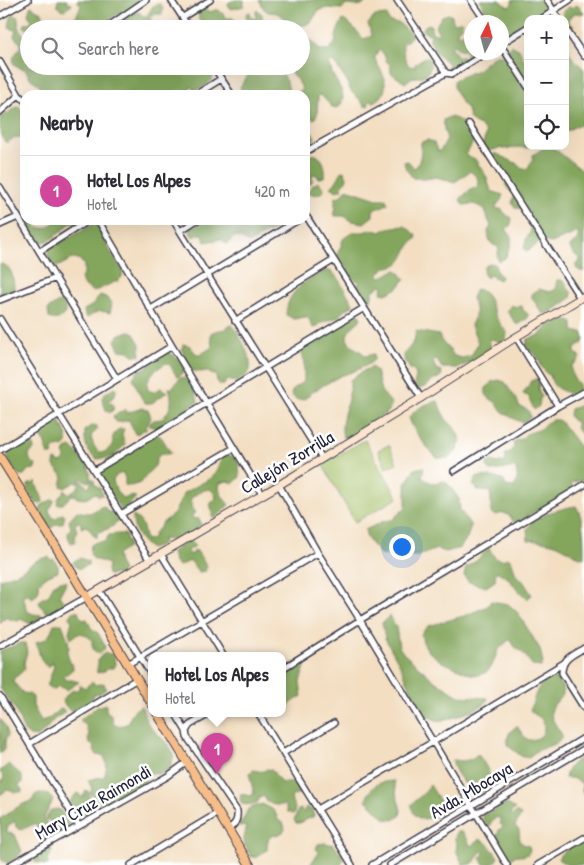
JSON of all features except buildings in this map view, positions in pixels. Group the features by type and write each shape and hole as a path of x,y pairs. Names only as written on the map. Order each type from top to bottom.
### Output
{"main road":[{"path":"0,457 148,697"},
{"path":"159,717 250,865"}],"street":[{"path":"0,16 28,0"},
{"path":"117,20 146,0"},
{"path":"172,0 184,20"},
{"path":"182,17 210,0"},
{"path":"397,0 446,73"},
{"path":"471,0 481,15"},
{"path":"546,0 557,15"},
{"path":"546,15 570,0"},
{"path":"509,40 524,30"},
{"path":"569,34 584,56"},
{"path":"509,56 524,81"},
{"path":"310,149 446,73 452,74 474,60"},
{"path":"0,62 19,95 0,112"},
{"path":"219,75 229,90"},
{"path":"203,90 221,79"},
{"path":"469,124 582,297"},
{"path":"0,187 20,220"},
{"path":"0,225 18,217"},
{"path":"310,223 421,398"},
{"path":"23,225 117,380"},
{"path":"40,252 81,225"},
{"path":"101,225 262,494"},
{"path":"177,225 322,458"},
{"path":"180,231 189,225"},
{"path":"151,309 290,225"},
{"path":"236,321 334,260"},
{"path":"0,300 56,278"},
{"name":"Callejón Zorrilla","path":"0,646 279,485 582,297"},
{"path":"94,471 364,308"},
{"path":"0,319 150,561"},
{"path":"516,337 558,406"},
{"path":"0,450 172,346"},
{"path":"454,471 558,406 584,392"},
{"path":"121,514 234,448"},
{"path":"279,485 318,553 507,865"},
{"path":"286,666 584,485"},
{"path":"128,664 318,553"},
{"path":"161,554 221,652"},
{"path":"99,590 148,669"},
{"path":"584,648 566,659 562,666 562,673 584,708"},
{"path":"318,809 434,742 564,663"},
{"path":"29,744 137,679"},
{"path":"0,696 79,826"},
{"path":"177,717 186,731 187,737 237,811 238,818 236,823 228,830"},
{"path":"186,731 190,725 204,717"},
{"path":"260,717 352,865"},
{"path":"283,753 334,723"},
{"name":"Avda. Mbocaya","path":"372,865 584,738"},
{"path":"390,865 584,749"},
{"name":"Mary Cruz Raimondi","path":"10,865 168,776 187,762"},
{"path":"130,865 218,813"},
{"path":"538,865 584,838"}],"green space":[{"path":"58,0 67,0 67,3 72,4 64,10 60,9 57,5"},
{"path":"77,0 138,0 139,2 125,14 115,15 110,20 75,20 81,6"},
{"path":"244,0 244,6 229,8 229,2"},
{"path":"259,0 367,0 367,2 359,6 345,5 342,9 329,8 319,10 310,22 310,20 284,20 277,13 268,12"},
{"path":"480,0 500,0 508,7 512,4 512,0 540,0 545,8 544,11 538,15 524,15 524,24 513,32 509,32 509,15 492,15 484,9"},
{"path":"160,4 163,8 162,14 153,14 151,19 120,20 139,12 143,16 147,16 153,6"},
{"path":"576,5 580,7 584,14 575,13 570,17 569,23 569,15 563,15 562,13 568,7 573,8"},
{"path":"32,6 42,12 44,20 32,20 28,15"},
{"path":"200,9 210,12 219,10 227,18 235,20 200,20"},
{"path":"257,10 262,14 263,20 248,20 246,14 250,12 252,18 256,19"},
{"path":"448,14 452,16 455,23 463,22 457,31 458,35 464,32 464,50 460,50 452,45 451,48 458,57 463,57 466,60 455,68 448,69 448,64 436,52 429,40 430,34 422,30 426,25 430,24 431,30 438,34 435,27 442,16"},
{"path":"15,15 18,17 20,43 14,36 16,31 9,27 11,16"},
{"path":"387,15 389,22 399,23 412,35 403,44 406,61 409,66 415,67 415,64 424,57 429,58 430,68 427,73 422,77 411,78 405,83 391,73 390,65 386,61 384,54 379,50 375,59 384,76 384,93 374,102 369,102 368,106 364,106 352,93 347,81 337,67 329,61 343,99 338,108 332,107 320,94 318,97 317,115 312,119 310,114 310,90 300,90 302,89 299,83 292,75 310,75 310,39 320,50 328,50 335,44 343,20 350,24 364,39 372,36 368,24 375,16"},
{"path":"511,45 520,50 524,59 524,148 500,148 489,151 481,146 486,133 469,118 467,109 462,104 454,88 454,80 477,70 489,60 509,60 509,47"},
{"path":"20,48 20,68 13,63 14,56"},
{"path":"569,51 584,69 584,133 581,125 569,130"},
{"path":"29,75 214,75 206,85 194,90 191,86 189,90 43,90"},
{"path":"248,75 284,75 290,90 241,90 240,87"},
{"path":"17,107 20,108 20,138 5,142 1,134 0,118"},
{"path":"449,117 457,119 464,124 476,137 466,155 475,159 486,176 491,191 503,195 496,206 497,209 501,209 511,217 510,226 506,229 511,237 511,244 505,258 499,261 497,257 499,249 489,239 488,231 491,226 485,209 474,204 463,205 460,200 473,188 479,186 477,177 470,171 455,182 436,177 425,179 413,178 406,169 404,162 408,161 414,168 418,164 421,142 428,140 434,143 438,151 440,151 447,139 443,120"},
{"path":"310,130 315,137 310,146"},
{"path":"540,150 556,150 584,172 584,271 576,268 576,264 580,262 579,257 573,253 570,246 577,241 579,232 551,243 542,241 526,251 524,249 526,239 531,231 530,219 524,210 515,207 512,203 514,195 506,186 506,174 502,165 494,158 494,154 516,163 522,169 527,169 533,155"},
{"path":"310,155 316,155 321,159 325,169 325,176 318,178 317,175 313,174 313,180 310,184"},
{"path":"342,171 345,172 347,177 346,181 343,183 342,189 337,191 331,187"},
{"path":"318,182 324,188 323,192 315,195 310,193 310,188"},
{"path":"347,189 377,199 386,199 388,204 373,210 373,216 364,223 352,221 344,216 335,216 335,198"},
{"path":"36,225 39,228 46,228 50,225 69,225 54,238 42,242 37,242 28,226"},
{"path":"92,225 97,225 111,253 123,271 122,277 93,292 83,284 81,278 84,274 84,265 79,259 72,259 53,269 49,262 49,249"},
{"path":"280,226 250,243 233,237 227,244 221,239 205,242 203,234 193,237 190,227"},
{"path":"405,226 417,236 416,239 408,247 401,261 392,266 385,267 379,274 380,277 397,270 405,279 398,288 386,294 381,293 383,286 381,285 373,291 371,300 367,300 362,294 363,290 357,287 360,282 348,274 345,266 341,265 336,256 343,239 353,232 364,232 370,229 381,232 389,228"},
{"path":"490,263 495,264 497,272 501,277 499,280 490,275 487,278 483,273 484,267"},
{"path":"0,264 8,267 10,270 14,291 0,295"},
{"path":"325,271 330,271 335,275 354,306 347,308 338,317 313,328 308,317 294,319 286,315 290,299 298,288"},
{"path":"557,280 566,283 572,293 571,298 553,311 543,314 532,298 532,293 539,289 550,292 555,289"},
{"path":"476,289 487,295 496,317 507,332 506,341 502,343 492,339 489,340 490,351 458,368 442,368 436,359 433,362 436,369 441,371 442,375 419,389 414,384 415,372 409,368 404,358 414,341 416,331 439,335 454,356 462,358 471,356 478,343 471,325 475,312 472,298"},
{"path":"100,295 106,297 112,304 110,313 98,312 87,318 84,310 93,305"},
{"path":"62,301 65,307 65,314 58,319 49,318 48,309"},
{"path":"512,305 516,307 522,306 523,310 528,314 528,318 517,325 507,312"},
{"path":"359,314 361,319 349,331 347,339 352,346 366,356 374,354 374,360 361,368 338,377 305,398 300,400 295,398 291,394 294,388 304,381 304,364 301,354 303,347 326,334 331,328"},
{"path":"566,319 573,323 573,329 576,332 582,332 584,337 583,343 575,349 575,352 580,357 572,365 572,373 579,386 577,392 572,396 555,387 550,375 541,366 538,357 526,345 528,339 540,335 547,326"},
{"path":"230,325 235,329 242,341 250,361 250,367 249,372 237,382 227,380 224,385 220,385 215,374 213,375 206,371 195,371 187,365 183,355 183,344 190,346 197,355 200,355 212,347 211,333 227,328"},
{"path":"129,331 133,332 140,344 140,356 133,355 129,351 119,350 115,340 119,335"},
{"path":"169,352 182,362 184,371 177,377 170,365 166,363 158,368 149,378 148,390 153,392 161,388 167,392 152,403 145,403 133,378 138,371"},
{"path":"372,367 376,371 381,391 392,404 387,413 365,428 349,437 343,438 342,423 349,395 350,380"},
{"path":"183,377 193,388 198,402 189,407 184,415 164,427 155,428 150,426 150,423 154,420 162,419 168,411 171,404 169,387 171,389"},
{"path":"537,378 538,389 542,397 539,406 534,410 530,397 523,394 530,382"},
{"path":"499,380 505,382 517,399 519,406 528,410 531,417 523,423 503,412 487,396 486,388 491,382"},
{"path":"116,388 116,393 108,401 108,404 112,403 114,406 110,413 106,410 102,399 105,393"},
{"path":"584,400 584,436 578,431 576,422 569,415 570,409 579,406"},
{"path":"438,401 446,419 455,428 461,441 456,452 448,458 437,458 417,433 409,417 422,406"},
{"path":"143,408 149,411 151,418 146,430 142,430 139,433 135,434 129,420 116,422 113,416 126,409 126,413"},
{"path":"59,420 66,432 67,442 65,446 54,449 52,455 49,455 41,437 42,433 46,428"},
{"path":"552,420 559,420 584,452 584,479 572,482 571,489 566,494 544,509 530,514 525,520 513,522 511,517 504,513 495,515 491,512 490,492 478,490 473,485 476,478 494,478 504,481 506,486 514,487 517,477 515,467 490,471 486,464 491,461 505,462 505,454 514,447 513,442 523,438 526,434 539,430"},
{"path":"96,425 98,429 91,436 94,446 99,452 107,451 113,444 113,435 119,429 124,429 122,434 125,445 114,455 96,459 85,443 85,430"},
{"path":"157,434 162,438 171,453 161,454 157,458 155,466 141,483 130,486 125,485 123,473 117,475 113,480 117,491 124,499 130,496 136,497 122,512 100,476 100,471 107,460"},
{"path":"24,440 33,446 34,450 29,456 36,465 35,469 28,470 24,475 19,475 10,463 8,453 9,450"},
{"path":"365,440 398,498 355,522 322,464"},
{"path":"389,445 397,463 386,468 378,450"},
{"path":"71,447 88,466 90,481 88,482 80,478 79,482 75,482 65,488 61,486 63,477 54,463 55,460 61,463 65,459 66,449"},
{"path":"229,455 238,461 240,477 234,483 227,481 220,483 220,492 229,505 216,518 212,517 210,503 216,498 210,489 202,491 190,500 195,513 192,515 192,518 199,519 201,523 199,527 187,537 182,535 172,540 162,539 163,543 161,545 151,549 143,543 135,530 133,516 140,521 146,540 152,539 161,524 174,514 184,493 214,475 222,456"},
{"path":"424,467 422,478 432,483 444,481 459,499 460,510 471,526 467,538 460,548 446,552 437,549 418,556 381,555 367,538 365,530 384,521 392,520 406,507 406,482 415,469"},
{"path":"92,478 103,495 98,496 95,493 83,499 72,495 63,504 57,504 58,499 65,490 70,494 78,487 81,480 88,487"},
{"path":"36,481 43,502 36,504 28,491 28,485"},
{"path":"54,500 54,502 49,510 54,519 62,514 65,515 63,523 56,524 52,528 40,512 41,506"},
{"path":"104,506 108,512 115,512 119,517 116,524 97,533 97,538 86,526 81,528 79,522 75,524 77,531 75,542 71,543 68,535 71,528 69,520 77,511 89,513"},
{"path":"576,506 582,524 584,558 554,544 528,540 527,529 536,519"},
{"path":"125,534 129,545 117,555 123,571 121,574 108,575 108,564 92,557 91,545 96,542 105,542 109,535"},
{"path":"189,539 195,546 187,551 189,554 193,554 194,550 197,551 207,567 205,571 199,572 190,561 179,566 174,561 172,552"},
{"path":"489,548 495,558 502,560 511,559 516,575 523,581 532,595 527,599 508,578 496,571 495,581 486,587 469,582 464,576 466,567 476,561"},
{"path":"49,557 51,560 54,559 58,566 58,571 39,583 38,592 34,597 23,595 27,611 41,615 41,619 30,624 21,619 18,621 11,620 7,617 0,624 0,579 19,572 36,561"},
{"path":"80,558 88,561 88,565 77,568 73,563"},
{"path":"60,581 67,581 59,596 65,606 51,613 45,611 39,603 40,601 49,595 53,585"},
{"path":"491,601 508,604 518,613 540,649 543,663 541,667 533,666 510,639 498,650 491,668 485,673 477,675 442,662 428,651 421,634 428,626 464,616 488,606"},
{"path":"74,611 78,611 83,620 87,619 91,628 98,633 105,646 104,650 99,654 92,646 92,640 86,635 79,634 71,639 69,632 72,621 69,618"},
{"path":"389,616 396,627 399,647 404,654 436,682 459,696 488,698 485,704 472,711 438,721 425,715 418,706 401,667 385,638 382,623"},
{"path":"54,624 62,624 68,640 69,648 67,652 73,666 73,669 64,676 66,680 79,682 66,690 59,686 53,690 47,686 54,666 53,662 50,666 46,666 41,658 36,642 44,640 48,636"},
{"path":"25,643 27,652 24,663 25,669 13,680 15,684 23,693 33,697 33,706 41,721 50,718 62,708 65,712 37,737 30,736 24,731 15,709 0,688 0,651"},
{"path":"106,653 114,656 115,664 113,668 97,673 98,660"},
{"path":"304,659 305,667 300,682 302,696 286,706 286,666"},
{"path":"555,676 563,689 563,695 553,706 551,715 563,737 557,743 536,751 528,758 521,756 507,745 509,734 517,726 529,740 538,738 542,734 544,729 542,720 530,710 540,686"},
{"path":"92,682 96,685 104,683 106,689 101,693 94,694 86,708 79,711 70,711 64,704 63,700 66,696 71,691 78,690 80,685 85,688"},
{"path":"106,704 106,710 112,717 113,724 117,726 128,723 134,711 141,706 152,729 166,743 174,755 169,770 160,774 151,773 146,778 144,784 134,788 134,791 131,793 123,793 114,804 101,802 90,793 92,789 88,780 104,777 106,763 103,755 97,755 94,751 93,745 88,741 87,726 81,722 81,719 97,707"},
{"path":"0,719 6,727 8,735 5,741 5,749 0,754"},
{"path":"478,754 490,775 490,779 485,790 480,794 472,794 457,773 453,760 466,760"},
{"path":"584,758 584,795 582,783 572,778 565,778 571,765"},
{"path":"9,764 22,776 22,783 19,787 22,789 22,792 7,790 0,795 0,781 2,782 4,777 0,771"},
{"path":"254,770 262,771 272,770 281,783 293,783 304,789 304,794 297,794 291,797 295,808 294,814 287,811 285,805 275,805 267,802 264,796 259,798 258,802 251,804 242,803 241,794 250,796 254,794 249,773"},
{"path":"394,781 401,810 400,816 394,820 385,819 366,800 373,787 384,782"},
{"path":"430,785 441,803 440,815 421,819 415,815 411,805"},
{"path":"86,791 88,791 90,797 103,806 89,819 84,821 69,802 78,793 83,797"},
{"path":"39,793 47,794 53,800 44,818 53,836 43,842 36,823 21,830 16,827 15,821 8,826 7,832 15,835 22,851 17,858 8,863 4,862 1,859 0,819 21,805 32,801 35,795"},
{"path":"262,804 272,809 278,820 284,824 285,830 270,837 267,850 259,856 251,857 244,842 246,827 239,826 238,824 243,820 248,809"},
{"path":"504,804 515,809 510,814 513,816 516,812 521,815 515,826 519,830 520,842 529,846 528,854 516,855 511,859 506,857 496,840 499,830 504,826 500,824 500,819 497,817 491,822 489,827 484,821 483,813 487,814"},
{"path":"307,807 312,810 314,816 296,823 294,821 298,810 301,809 304,813"},
{"path":"51,810 60,810 71,824 67,827 67,830 58,834 52,831 51,822 46,819"},
{"path":"456,832 462,832 470,846 481,839 484,841 498,857 497,860 492,864 483,864 481,858 484,853 482,851 473,863 463,865 456,850"},
{"path":"584,839 584,865 567,865 558,859 561,854"},
{"path":"318,844 334,845 343,855 344,858 341,865 310,865 319,852 316,849"},
{"path":"50,848 52,850 48,859 48,865 35,862 33,858"}],"place":[{"name":"Hotel Los Alpes","path":"217,774"}]}
